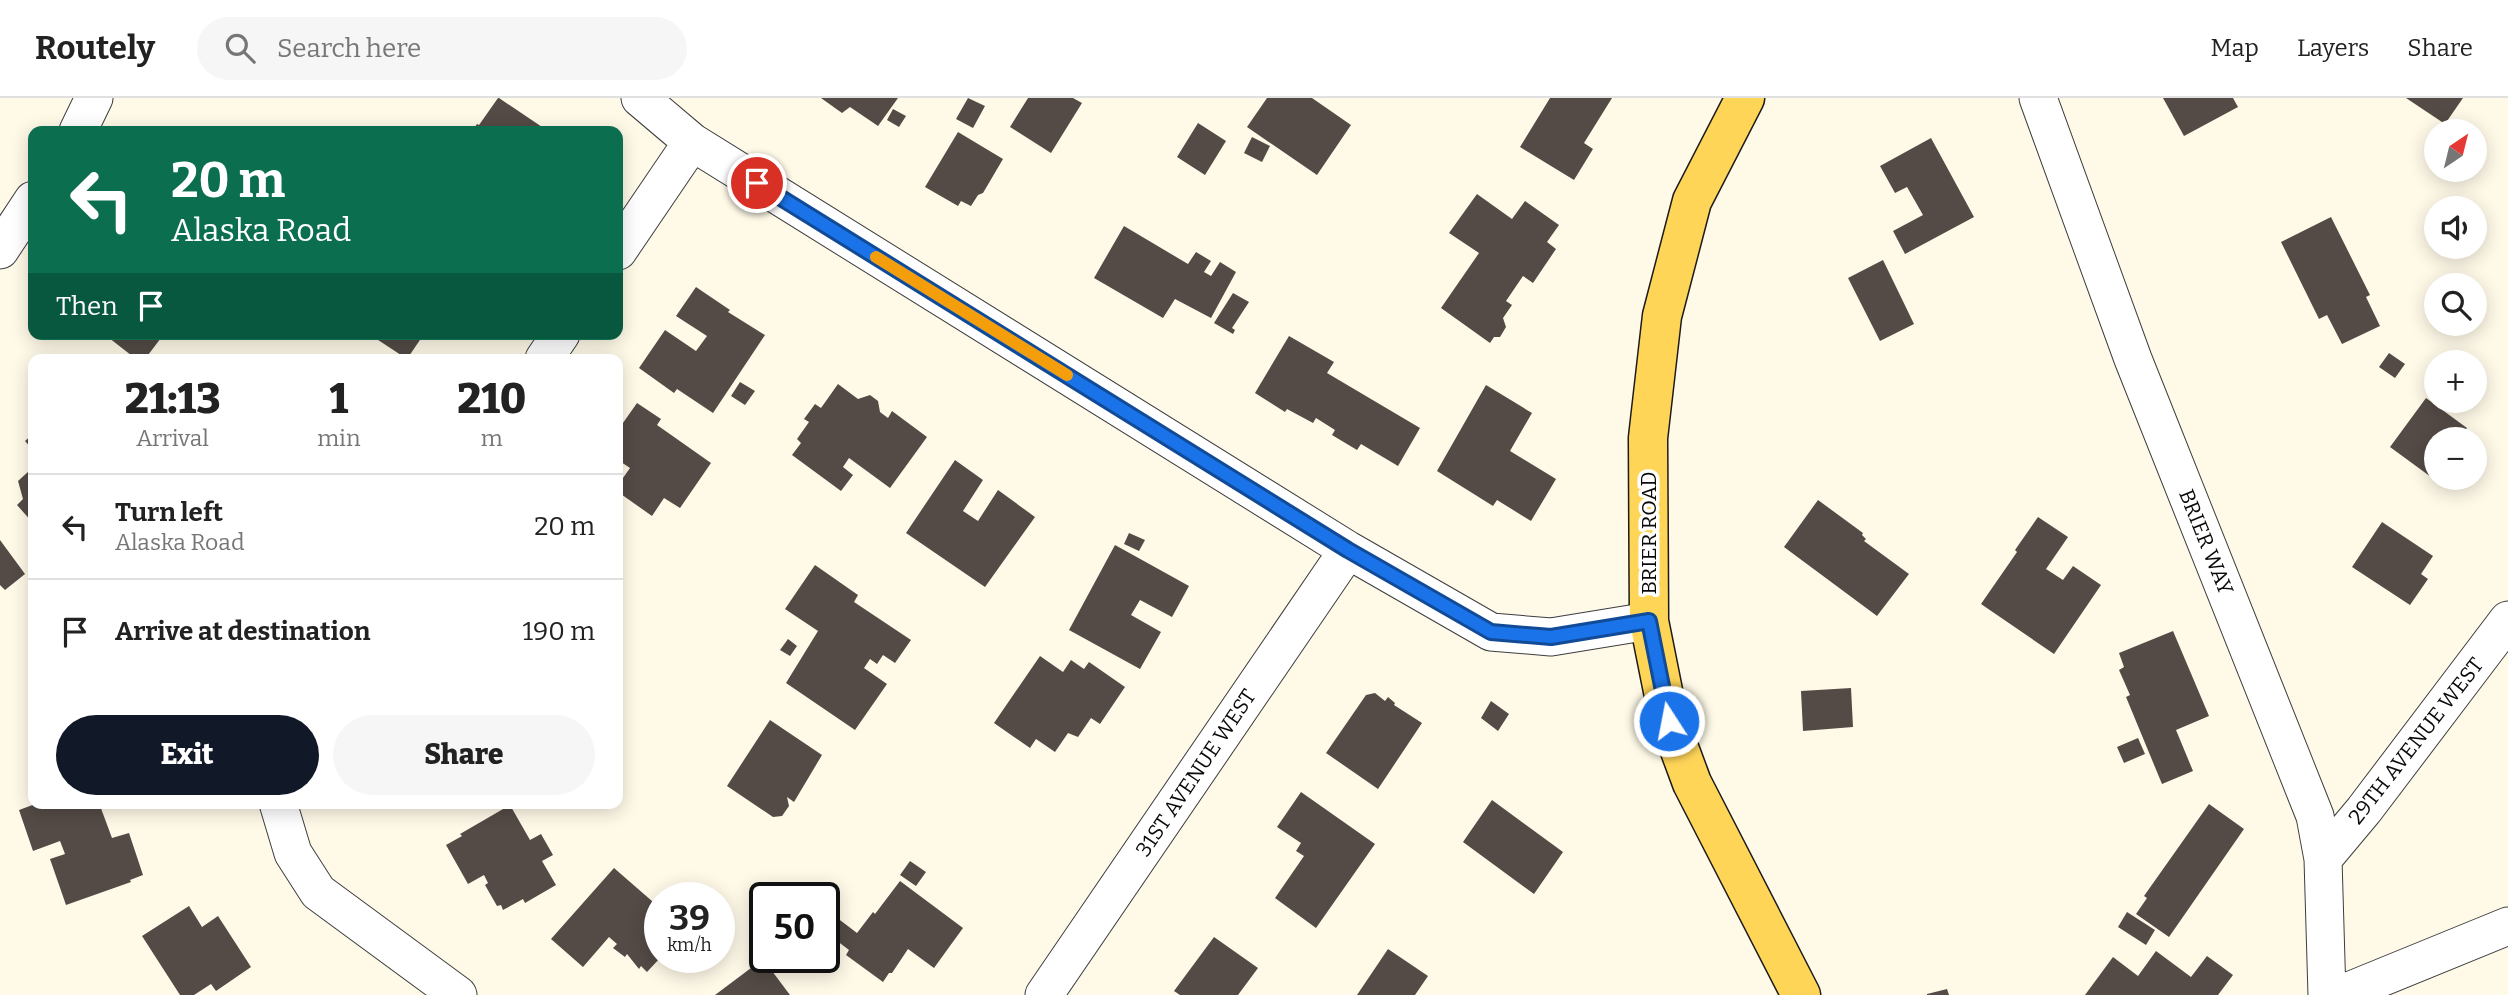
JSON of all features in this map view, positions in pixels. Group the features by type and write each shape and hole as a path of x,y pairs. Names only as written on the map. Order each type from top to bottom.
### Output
{"main road":[{"name":"BRIER ROAD","path":"1745,98 1692,201 1662,316 1648,438 1649,621 1669,721 1692,783 1801,995"}],"street":[{"path":"80,126 94,98"},
{"path":"640,98 692,142 1348,550 1491,632 1551,637 1649,621"},
{"name":"BRIER WAY","path":"2038,98 2133,359 2315,816 2323,859 2326,995"},
{"path":"623,244 692,142"},
{"path":"0,250 28,208"},
{"name":"31ST AVENUE WEST","path":"1044,995 1348,550"},
{"name":"29TH AVENUE WEST","path":"2323,859 2364,810 2508,620"},
{"path":"280,809 293,853 318,892 458,995"},
{"path":"2339,995 2508,926"}],"building":[{"path":"499,98 541,126 476,126"},
{"path":"821,98 898,98 878,126 850,107 842,113"},
{"path":"968,98 985,106 973,128 956,119"},
{"path":"1028,98 1073,98 1082,103 1051,153 1010,127"},
{"path":"1267,98 1312,98 1351,125 1317,175 1247,127"},
{"path":"1550,98 1612,98 1584,143 1593,149 1574,180 1520,147"},
{"path":"2163,98 2233,98 2238,107 2184,136"},
{"path":"2406,98 2463,98 2448,119 2438,119"},
{"path":"893,109 906,116 899,127 887,120"},
{"path":"1198,123 1226,141 1205,175 1177,157"},
{"path":"958,132 1003,159 983,193 978,195 971,206 961,201 958,206 925,187"},
{"path":"1252,137 1270,146 1262,162 1244,153"},
{"path":"1931,138 1974,217 1905,254 1893,231 1923,215 1907,187 1895,193 1880,166"},
{"path":"1477,194 1512,219 1525,201 1559,225 1547,242 1556,249 1533,283 1523,276 1506,301 1512,305 1503,318 1506,327 1500,337 1494,337 1490,343 1441,308 1479,253 1449,233"},
{"path":"2331,217 2370,295 2366,297 2380,326 2342,344 2327,315 2319,319 2281,242"},
{"path":"1124,226 1188,264 1196,252 1211,261 1204,272 1211,276 1220,262 1236,272 1211,318 1175,299 1163,318 1094,278"},
{"path":"1883,260 1914,324 1880,341 1848,278"},
{"path":"696,287 730,310 728,312 765,335 713,413 677,389 674,393 639,368 665,330 696,351 707,336 676,316"},
{"path":"1233,293 1249,302 1232,328 1235,330 1233,334 1214,323"},
{"path":"1289,336 1334,362 1327,373 1420,428 1398,466 1361,444 1357,450 1332,435 1335,430 1316,418 1313,423 1287,409 1285,412 1255,393"},
{"path":"112,340 159,340 149,354 130,354"},
{"path":"378,340 420,340 410,354 399,354"},
{"path":"2389,353 2405,364 2395,378 2379,367"},
{"path":"740,382 755,391 745,405 731,396"},
{"path":"838,384 858,399 870,395 878,401 880,412 888,418 892,411 927,437 890,488 849,458 843,467 853,475 841,491 792,455 801,443 797,439 809,422 804,419 815,404 821,408"},
{"path":"1486,385 1532,413 1510,451 1556,479 1531,521 1497,500 1493,506 1437,471"},
{"path":"2424,401 2424,413 2446,413 2466,427 2424,427 2424,472 2390,447"},
{"path":"637,403 661,419 657,425 711,463 680,508 664,498 652,516 623,496 623,478 630,468 623,463 623,423"},
{"path":"955,460 983,480 963,511 978,521 998,490 1035,517 985,587 906,533"},
{"path":"28,472 28,517 17,505 23,499 18,481"},
{"path":"1818,500 1863,533 1866,539 1864,541 1909,574 1877,616 1784,547"},
{"path":"2038,517 2068,537 2046,569 2063,580 2073,566 2101,585 2054,654 1981,604"},
{"path":"2382,522 2433,556 2421,574 2428,579 2410,605 2352,567"},
{"path":"1129,533 1145,540 1139,551 1124,544"},
{"path":"0,540 25,574 5,590 0,585"},
{"path":"1115,545 1189,586 1172,617 1140,600 1131,615 1161,632 1140,669 1069,630"},
{"path":"815,565 858,595 854,602 911,640 895,663 883,655 877,664 870,659 864,668 887,684 855,730 786,683 818,631 785,609"},
{"path":"2173,631 2209,716 2176,730 2193,771 2162,784 2126,697 2130,695 2119,670 2124,667 2119,653"},
{"path":"788,639 797,646 790,656 780,650"},
{"path":"1040,656 1063,672 1071,660 1084,669 1089,662 1125,687 1100,724 1091,718 1078,737 1068,733 1055,752 1036,739 1030,748 994,723"},
{"path":"1851,688 1853,727 1803,731 1801,691"},
{"path":"1375,693 1385,701 1388,697 1394,705 1422,723 1378,789 1326,753 1366,695"},
{"path":"1491,701 1509,714 1498,731 1481,718"},
{"path":"770,720 822,755 794,802 787,797 789,806 782,816 773,817 727,786"},
{"path":"2138,738 2145,754 2124,763 2117,747"},
{"path":"1301,792 1375,844 1316,928 1275,898 1304,856 1296,851 1301,843 1277,827"},
{"path":"1492,800 1563,852 1534,894 1463,842"},
{"path":"2209,804 2244,829 2169,937 2136,914 2147,898 2144,896"},
{"path":"28,807 28,809 101,809 112,838 129,833 143,875 130,880 131,882 66,905 50,859 65,854 60,841 33,851 19,810"},
{"path":"503,809 512,809 530,840 541,834 553,855 542,861 556,885 525,903 523,899 503,910 501,905 497,906 485,885 488,883 484,875 468,884 446,845 462,836 460,834"},
{"path":"910,861 926,872 916,886 900,875"},
{"path":"614,868 644,894 644,969 641,966 639,969 627,954 625,957 613,948 617,944 609,937 583,967 551,939"},
{"path":"900,881 963,928 934,968 908,949 883,982 846,955 849,950 840,943 840,920 857,933 873,912 875,914"},
{"path":"189,906 202,927 218,916 251,967 216,991 211,984 194,995 180,995 142,936"},
{"path":"2127,912 2155,930 2146,945 2118,927"},
{"path":"1214,937 1258,968 1238,995 1180,995 1174,991"},
{"path":"1388,949 1428,976 1415,995 1357,995"},
{"path":"2156,951 2191,977 2207,956 2233,975 2218,995 2085,995 2113,957 2138,976"},
{"path":"749,970 749,973 774,973 790,995 715,995"},
{"path":"1947,989 1949,995 1927,995 1927,994"}],"slow traffic":[{"path":"876,257 1067,375"}],"route":[{"path":"757,183 1348,550 1491,632 1551,637 1649,621 1669,721"}]}
